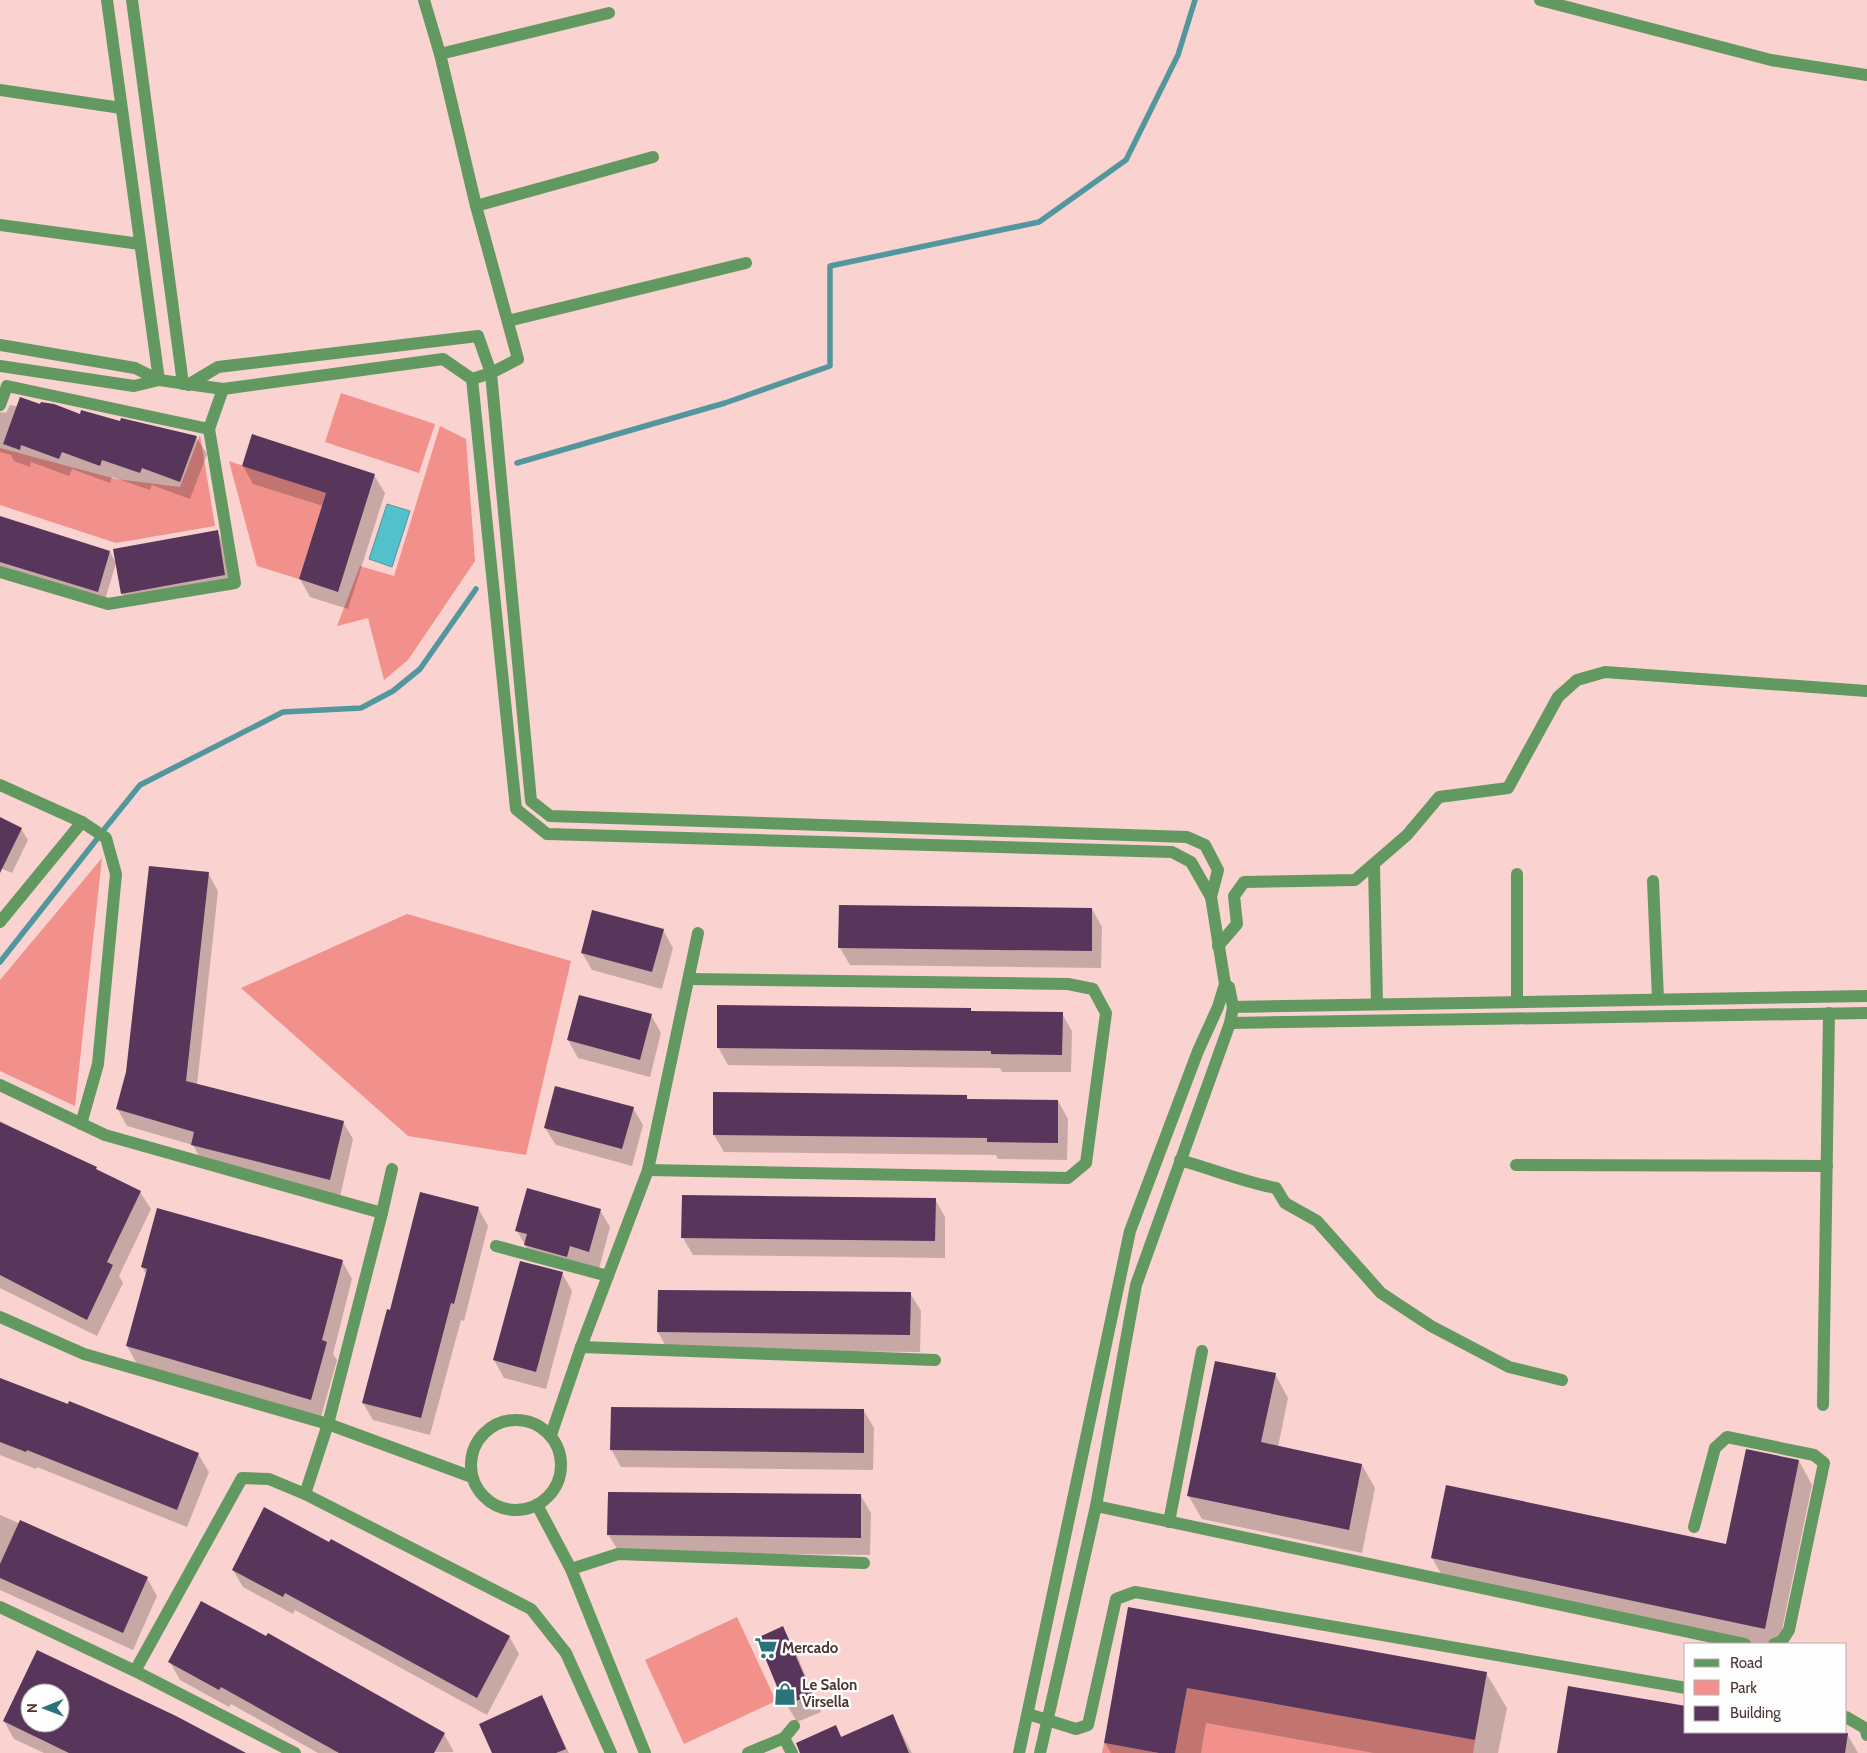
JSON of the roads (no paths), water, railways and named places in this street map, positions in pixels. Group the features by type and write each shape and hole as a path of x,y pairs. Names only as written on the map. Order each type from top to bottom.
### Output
{"street":[{"path":"107,0 159,380"},
{"path":"132,0 185,385"},
{"path":"424,0 440,54 476,206 518,359 491,373 472,379"},
{"path":"1540,0 1771,60 1867,76"},
{"path":"440,54 610,12"},
{"path":"0,90 121,108"},
{"path":"476,206 653,158"},
{"path":"0,225 140,244"},
{"path":"508,321 746,263"},
{"path":"185,385 218,367 478,336 491,373 532,801 550,816 1187,837 1205,845 1218,870 1211,897"},
{"path":"0,345 136,368 159,380 223,390 443,359 472,379 516,809 547,834 1172,852 1191,862 1211,897 1224,984 1218,1007 1198,1051 1130,1231 1019,1753"},
{"path":"0,366 134,386 159,380"},
{"path":"0,405 7,386 210,430"},
{"path":"0,572 108,604 235,583 210,430 223,390"},
{"path":"1218,946 1237,924 1234,896 1244,882 1355,880 1374,866 1407,835 1439,797 1508,788 1558,697 1577,680 1605,672 1867,692"},
{"path":"0,785 82,822 106,838 116,874 98,1064 81,1124"},
{"path":"0,922 82,822"},
{"path":"1374,866 1377,1004"},
{"path":"1517,874 1517,1001"},
{"path":"1653,881 1658,999"},
{"path":"551,1435 581,1347 648,1170 698,933"},
{"path":"648,1170 1068,1178 1086,1163 1106,1013 1093,989 1068,984 689,978"},
{"path":"1040,1753 1096,1506 1136,1285 1230,1023 1233,1007 1229,987 1224,984"},
{"path":"1233,1007 1867,996"},
{"path":"1823,1405 1829,1013"},
{"path":"1230,1023 1867,1013"},
{"path":"0,1085 105,1135 382,1213"},
{"path":"1180,1160 1229,1174 1247,1182 1276,1188 1285,1204 1317,1221 1381,1293 1431,1326 1509,1367 1562,1380"},
{"path":"1516,1165 1827,1166"},
{"path":"305,1494 328,1424 392,1170"},
{"path":"496,1246 608,1276"},
{"path":"0,1317 84,1354 328,1424 472,1477"},
{"path":"581,1347 935,1360"},
{"path":"1169,1522 1202,1351"},
{"path":"514,1419 534,1423 551,1435 560,1453 561,1473 553,1492 538,1505 518,1511 498,1507 482,1495 472,1477 471,1456 479,1438 495,1424 514,1419"},
{"path":"1694,1527 1715,1448 1727,1437 1814,1455 1824,1463 1789,1630 1782,1641 1777,1643"},
{"path":"135,1671 242,1478 269,1479 305,1494 532,1609 566,1653 611,1753"},
{"path":"538,1505 571,1570 645,1753"},
{"path":"1096,1506 1740,1643"},
{"path":"571,1570 618,1554 864,1562"},
{"path":"1028,1714 1076,1729 1088,1725 1116,1599 1134,1592 1684,1688"},
{"path":"0,1607 135,1671 295,1753"},
{"path":"1847,1718 1865,1728 1867,1734"},
{"path":"748,1753 784,1738 794,1726"},
{"path":"784,1738 792,1753"}],"water":[{"path":"387,504 410,511 392,567 369,559"}],"waterway":[{"path":"517,463 725,403 830,366 830,266 1039,222 1126,160 1178,55 1195,0"},
{"path":"102,832 140,785 283,712 361,708 393,691 420,669 476,589"},
{"path":"0,962 97,839"}],"place":[{"name":"Mercado","path":"766,1648"},
{"name":"Le Salon Virsella","path":"785,1694"}]}
